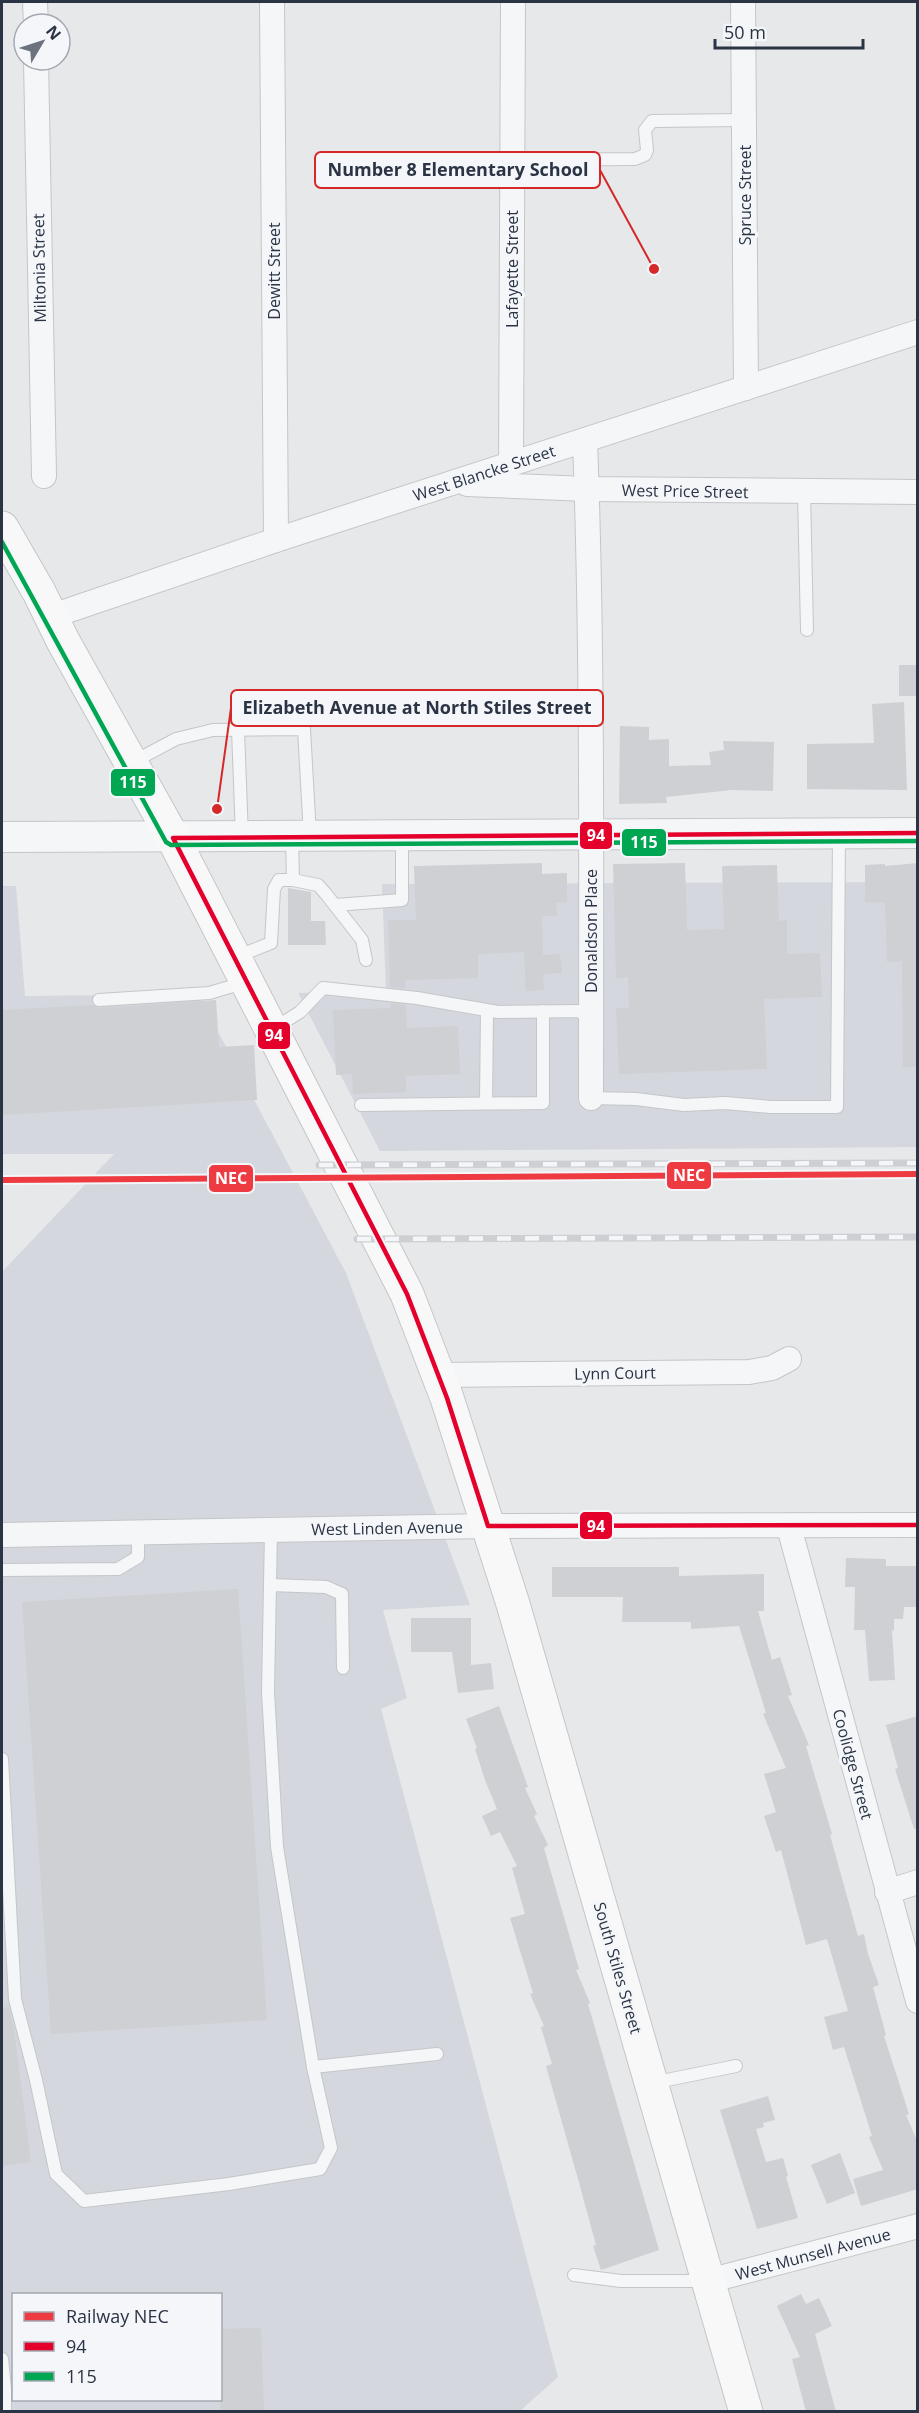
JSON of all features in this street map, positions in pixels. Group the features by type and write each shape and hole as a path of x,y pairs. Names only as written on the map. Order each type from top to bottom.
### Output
{"main road":[{"name":"South Stiles Street","path":"2,528 173,838 407,1294 438,1375 513,1604 746,2412"}],"street":[{"name":"Dewitt Street","path":"272,2 276,540"},
{"name":"Lafayette Street","path":"511,464 513,2"},
{"name":"Spruce Street","path":"743,2 746,388"},
{"name":"Miltonia Street","path":"36,72 44,476"},
{"name":"West Blancke Street","path":"52,616 276,540 918,332"},
{"name":"Donaldson Place","path":"585,440 591,834 591,1098"},
{"name":"West Price Street","path":"453,483 587,489 918,492"},
{"path":"2,837 918,833"},
{"name":"Lynn Court","path":"438,1375 749,1372 772,1368 789,1359"},
{"name":"West Linden Avenue","path":"2,1535 488,1526 918,1525"},
{"name":"Coolidge Street","path":"789,1527 918,2001"},
{"path":"887,1892 918,1882"},
{"name":"West Munsell Avenue","path":"708,2281 918,2226"}],"lane":[{"path":"512,160 635,159 645,154 647,150 645,130 652,121 744,120"},
{"path":"804,492 807,630"},
{"path":"131,763 176,739 213,730 304,729 301,837 293,880"},
{"path":"237,730 242,837"},
{"path":"591,1098 636,1099 684,1105 725,1103 771,1107 837,1107 839,834"},
{"path":"335,905 402,900 402,836"},
{"path":"99,1000 209,993 242,970 271,943 274,889 279,880 318,885 362,940 366,960"},
{"path":"273,1029 300,1012 323,988 417,998 487,1011 578,1011 591,1018"},
{"path":"486,1103 487,1011"},
{"path":"361,1105 543,1103 543,1011"},
{"path":"2,1759 15,1999 36,2080 56,2174 84,2201 229,2184 320,2169 332,2148 313,2067 277,1847 268,1692 271,1531"},
{"path":"2,1570 118,1569 138,1557 138,1533"},
{"path":"270,1585 326,1587 342,1594 344,1668"},
{"path":"313,2067 437,2054"},
{"path":"651,2083 736,2066"},
{"path":"574,2275 621,2282 708,2281"},
{"path":"2,2359 5,2412"}],"shaded area":[{"path":"917,882 917,1147 380,1151 298,993 386,991 382,884"},
{"path":"2,886 16,886 25,996 198,994 346,1273 470,1605 383,1610 407,1698 381,1709 558,2377 520,2411 2,2411 2,1272 114,1154 2,1154"}],"building":[{"path":"899,665 918,665 918,696 899,696"},
{"path":"904,702 907,790 807,789 807,744 874,743 872,704"},
{"path":"620,726 649,727 649,740 669,739 669,766 711,765 709,752 724,750 723,741 774,742 773,791 732,790 666,797 667,803 619,804"},
{"path":"542,863 542,874 567,873 567,902 556,903 557,916 542,916 543,955 560,954 562,973 543,974 544,990 526,991 524,952 478,954 478,978 405,980 405,988 390,987 388,920 416,920 414,866"},
{"path":"685,863 687,930 724,929 722,866 777,865 779,921 787,920 787,954 820,953 822,997 764,999 767,1069 619,1074 616,1008 629,1008 628,977 616,978 613,864"},
{"path":"918,863 918,1067 903,1067 902,961 887,962 885,903 865,902 865,865"},
{"path":"288,888 311,892 311,921 325,921 326,945 288,945"},
{"path":"216,1000 219,1047 254,1045 257,1100 2,1115 2,1010 92,1005 100,1008"},
{"path":"391,1003 406,1005 407,1028 458,1026 460,1074 406,1076 406,1092 353,1094 352,1074 336,1075 333,1010 391,1008"},
{"path":"846,1558 886,1559 886,1566 918,1566 918,1607 904,1607 903,1619 894,1619 894,1631 892,1630 895,1680 869,1681 865,1630 854,1630 855,1587 845,1587"},
{"path":"552,1567 679,1567 679,1576 764,1574 764,1611 758,1611 772,1660 780,1657 792,1695 788,1696 809,1745 806,1746 832,1834 830,1835 858,1936 864,1934 868,1954 879,1985 873,1987 886,2035 884,2036 909,2114 906,2115 918,2143 918,2189 861,2206 853,2179 883,2170 869,2137 872,2136 844,2047 833,2050 824,2017 848,2011 827,1939 806,1945 781,1850 776,1852 764,1816 776,1812 764,1774 786,1768 763,1714 766,1713 739,1626 691,1629 691,1622 622,1622 623,1597 552,1597"},
{"path":"238,1589 267,2020 51,2034 22,1602"},
{"path":"411,1618 471,1618 471,1665 491,1663 494,1689 458,1693 452,1652 411,1652"},
{"path":"499,1706 528,1787 525,1788 537,1814 534,1816 548,1845 544,1848 579,1969 576,1970 590,2003 588,2004 659,2250 601,2270 546,2066 552,2064 541,2027 544,2026 530,1994 533,1993 510,1918 525,1914 512,1868 517,1866 500,1832 491,1836 482,1816 497,1809 485,1780 475,1749 477,1748 466,1719"},
{"path":"918,1716 918,1828 914,1829 895,1769 898,1768 886,1725"},
{"path":"9,2007 31,2162 2,2166 2,2008"},
{"path":"768,2096 775,2120 763,2123 764,2127 756,2129 766,2162 783,2158 798,2218 757,2229 720,2110"},
{"path":"840,2153 855,2193 827,2204 811,2165"},
{"path":"801,2294 806,2304 819,2298 832,2326 815,2334 836,2412 806,2412 792,2359 800,2357 777,2306"},
{"path":"261,2328 264,2412 220,2412 222,2329"}],"railway":[{"path":"319,1165 918,1163"},
{"path":"357,1239 918,1237"}],"rail line":[{"name":"NEC","path":"2,1180 918,1174"}],"transit line":[{"name":"115","path":"2,542 166,842 171,845 918,841"},
{"name":"94","path":"918,833 173,838 407,1294 447,1398 488,1526 918,1525"}],"place":[{"name":"Number 8 Elementary School","path":"654,269"},
{"name":"Elizabeth Avenue at North Stiles Street","path":"217,809"}]}
